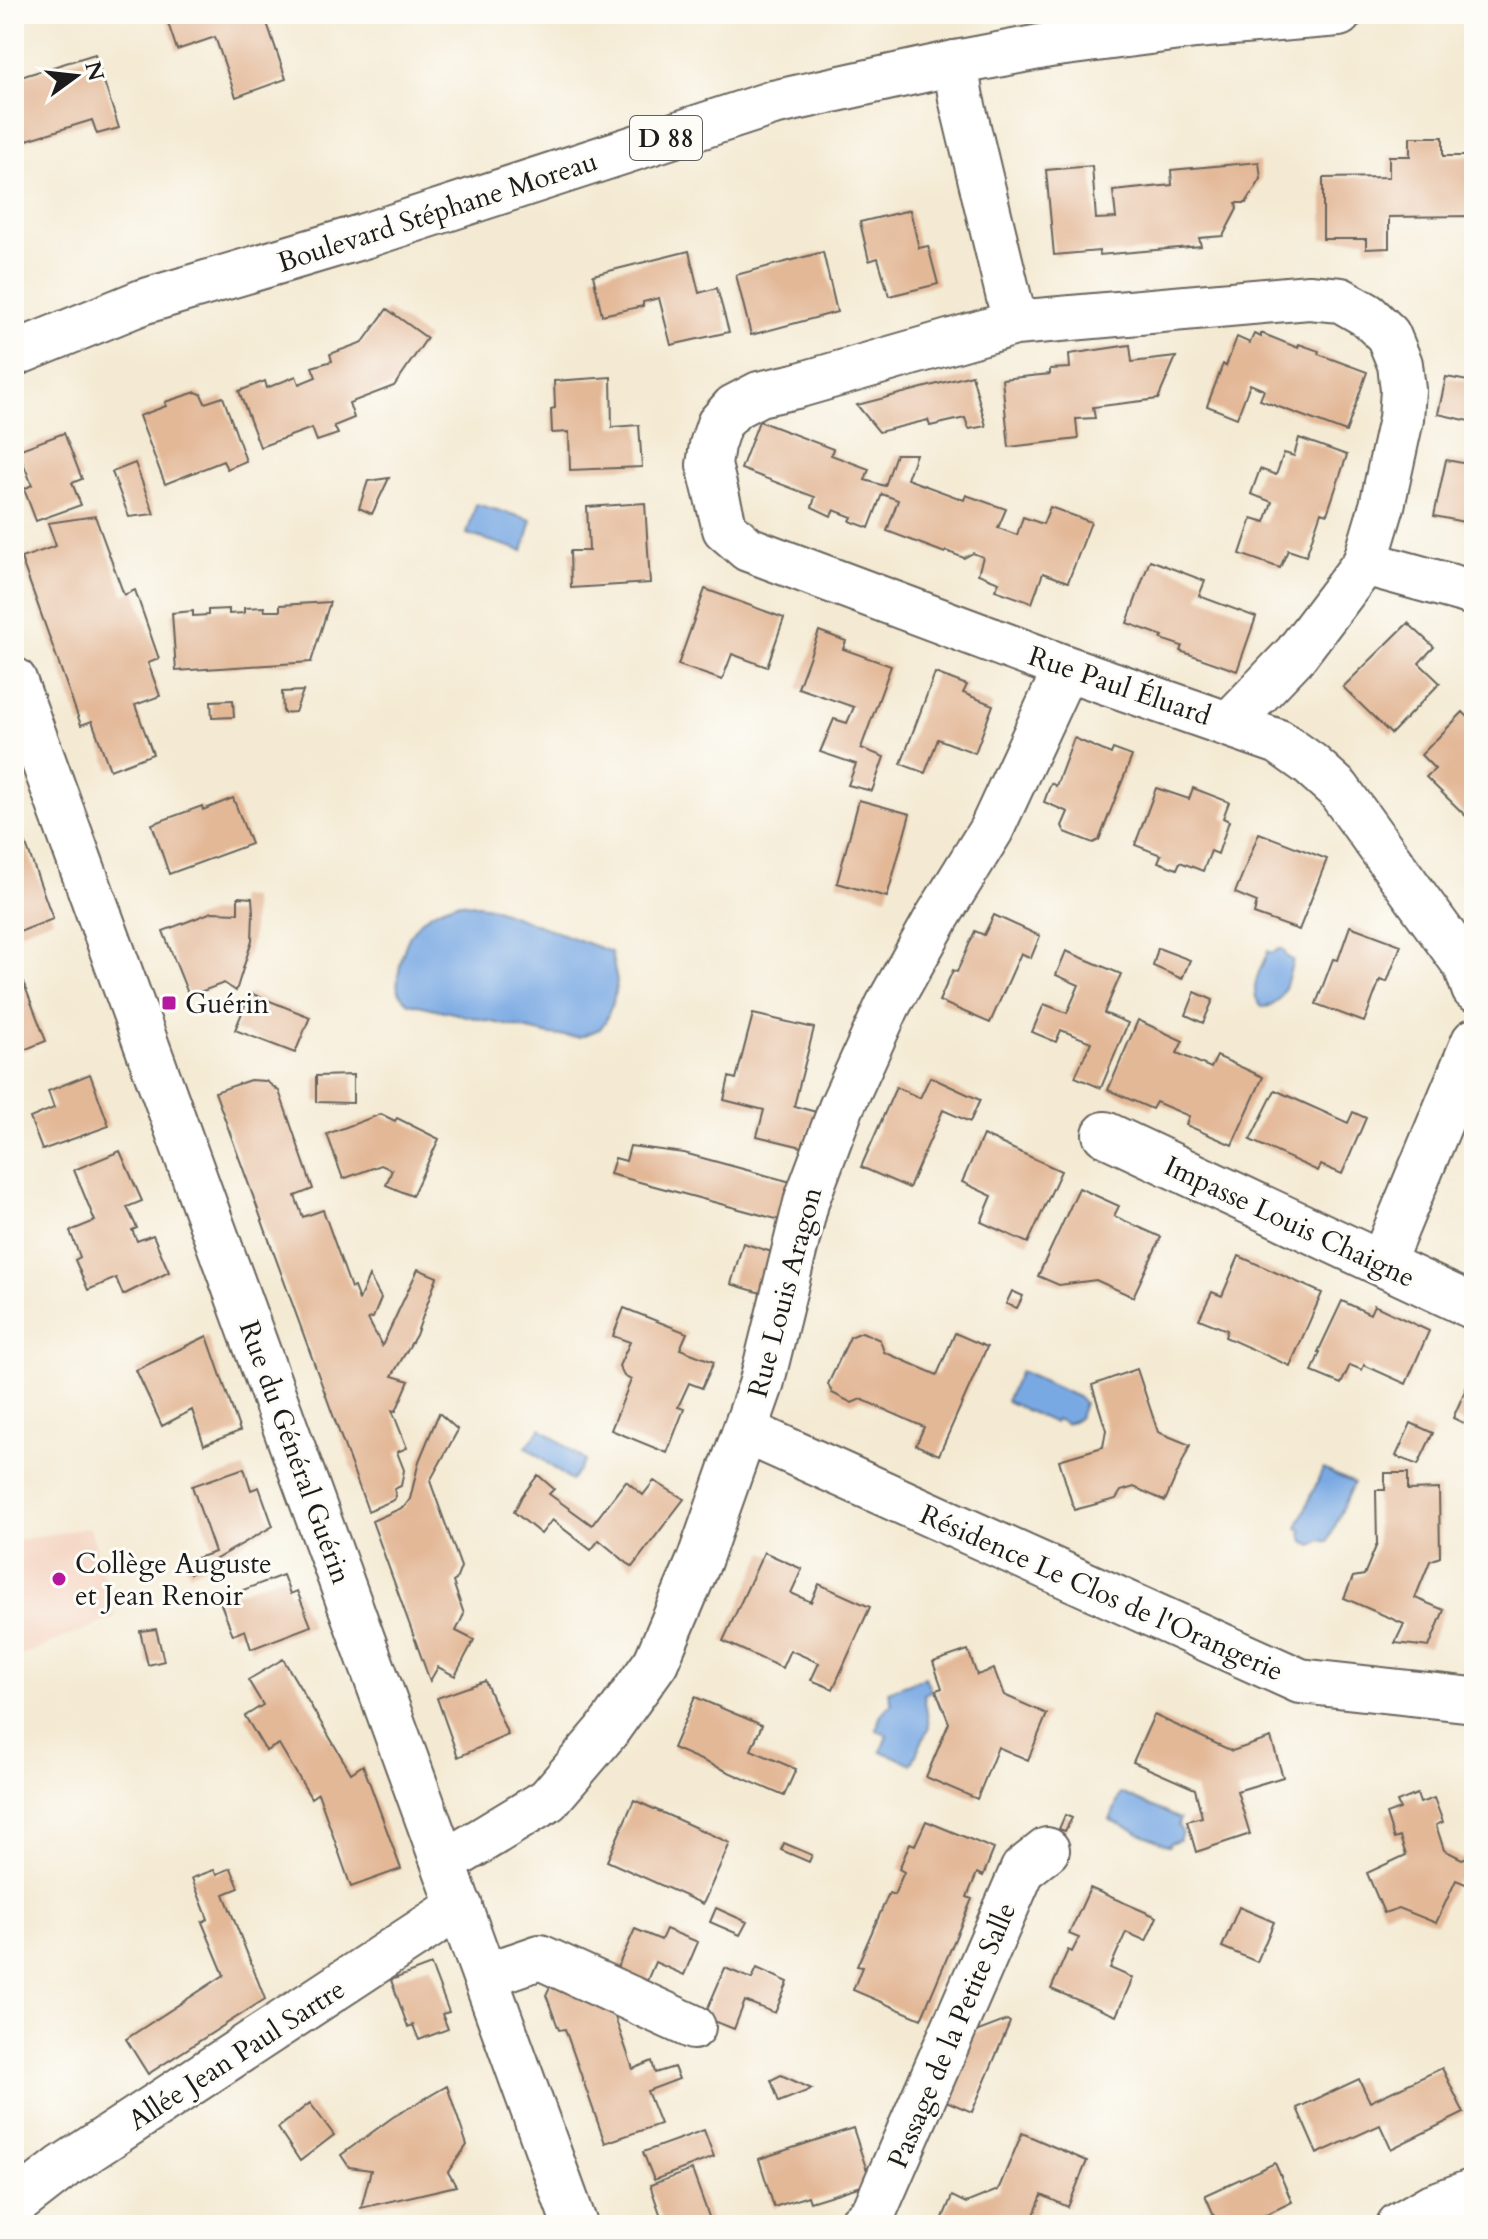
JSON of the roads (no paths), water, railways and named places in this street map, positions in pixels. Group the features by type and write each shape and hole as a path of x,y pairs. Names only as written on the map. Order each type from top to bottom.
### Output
{"street":[{"name":"Boulevard Stéphane Moreau","path":"14,354 142,302 380,231 773,103 1050,45 1181,28 1339,14"},
{"path":"955,63 1015,323"},
{"name":"Rue Paul Éluard","path":"1309,297 1341,300 1367,315 1388,335 1400,364 1403,390 1401,419 1382,506 1365,563 1296,654 1230,723 1066,668 748,549 725,529 709,465 719,424 734,407 759,394 1015,323 1309,297"},
{"path":"1365,563 1474,593"},
{"name":"Rue Louis Aragon","path":"444,1863 548,1800 606,1732 656,1662 699,1561 761,1385 807,1199 841,1108 888,1005 991,830 1066,668"},
{"name":"Rue du Général Guérin","path":"14,680 575,2225"},
{"path":"1230,723 1279,742 1338,789 1466,966 1474,989"},
{"path":"1382,1263 1474,1041"},
{"name":"Impasse Louis Chaigne","path":"1105,1134 1474,1307"},
{"name":"Résidence Le Clos de l'Orangerie","path":"745,1431 1300,1681 1474,1700"},
{"name":"Passage de la Petite Salle","path":"860,2225 874,2212 1023,1869 1047,1850"},
{"name":"Allée Jean Paul Sartre","path":"14,2205 63,2167 460,1906"},
{"path":"485,1976 540,1957 693,2027"},
{"path":"1399,2225 1430,2207 1474,2191"}],"water":[{"path":"476,504 532,520 523,551 467,534"},
{"path":"460,902 490,907 611,952 617,982 613,1002 600,1029 580,1037 550,1035 409,1003 399,992 397,981 411,934 435,911"},
{"path":"1283,949 1287,957 1293,960 1287,983 1275,1003 1262,1007 1255,994 1256,980 1268,951 1273,953"},
{"path":"1020,1371 1080,1398 1084,1403 1079,1418 1066,1424 1056,1419 1054,1423 1006,1401"},
{"path":"541,1428 585,1461 571,1481 526,1447"},
{"path":"1323,1469 1354,1483 1328,1542 1321,1540 1313,1545 1304,1541 1302,1530 1297,1528"},
{"path":"925,1677 931,1691 924,1694 929,1726 912,1764 881,1751 887,1735 877,1731 877,1727 883,1712 892,1704 888,1691"},
{"path":"1121,1793 1180,1819 1178,1825 1182,1832 1179,1840 1169,1846 1110,1820"}],"place":[{"name":"Guérin","path":"169,1003"},
{"name":"Collège Auguste et Jean Renoir","path":"59,1579"}]}
